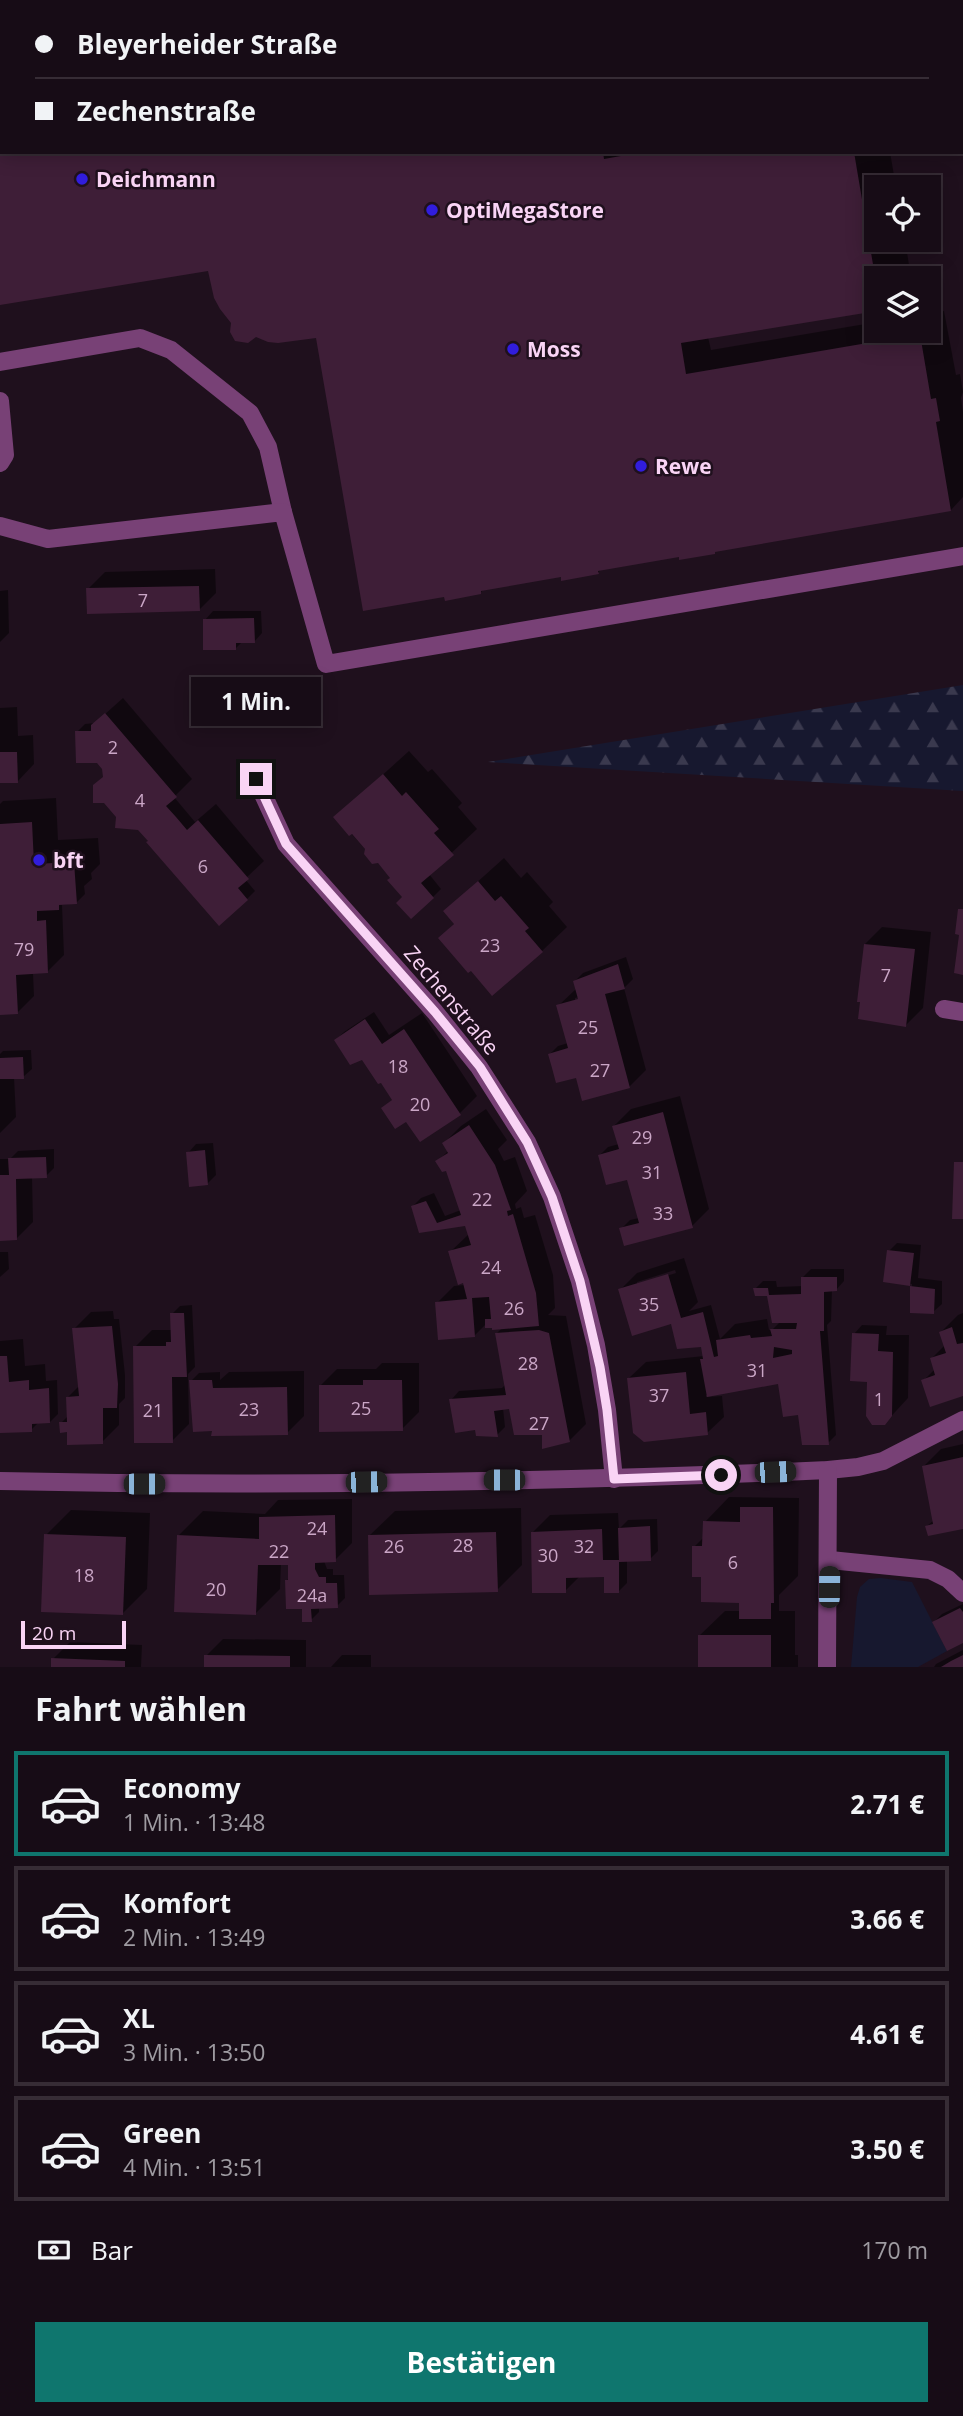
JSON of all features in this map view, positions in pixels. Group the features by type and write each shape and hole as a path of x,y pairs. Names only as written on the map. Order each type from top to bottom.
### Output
{"street":[{"path":"0,362 141,338 170,350 250,414 268,447 283,512 326,664 963,556"},
{"path":"0,401 5,455 0,463"},
{"path":"0,526 48,539 283,512"},
{"name":"Zechenstraße","path":"256,779 286,844 435,1012 480,1067 527,1142 552,1197 583,1294 596,1345 607,1410 614,1479"},
{"path":"944,1009 963,1012"},
{"path":"0,1481 117,1484 614,1479 828,1470 883,1461 963,1420"},
{"path":"827,1667 830,1560 828,1470"},
{"path":"830,1560 930,1570 948,1579 963,1593"}],"green space":[{"path":"963,685 963,791 488,762"},
{"path":"869,1579 912,1582 947,1651 918,1667 851,1667 860,1587"}],"building":[{"path":"0,154 603,154 604,159 632,154 854,154 864,211 864,252 871,252 873,266 864,266 864,313 681,343 686,374 867,343 922,343 931,399 936,398 940,421 936,422 951,511 715,554 679,560 679,557 598,571 599,574 561,581 561,577 481,591 481,594 445,601 444,597 363,611 316,338 278,343 256,337 248,343 235,341 230,332 231,323 214,298 208,271 0,305"},
{"path":"199,586 200,611 87,614 86,588"},
{"path":"254,618 255,643 236,643 236,650 203,650 203,619"},
{"path":"105,713 177,797 166,806 187,830 198,820 249,879 238,888 248,900 219,926 138,830 115,828 116,817 104,803 93,803 93,785 103,777 102,769 97,763 76,763 75,731 91,731 91,725"},
{"path":"0,752 17,752 18,783 0,783"},
{"path":"383,774 402,796 406,792 439,829 434,833 454,855 421,883 434,898 411,919 396,903 402,897 387,880 390,878 378,863 372,864 364,854 365,849 352,834 349,836 333,817"},
{"name":"bft","path":"32,822 34,864 74,862 77,904 59,905 59,910 37,911 37,921 46,920 48,973 16,975 18,1014 0,1015 0,824"},
{"path":"478,881 495,901 501,896 529,928 525,931 543,952 492,996 438,938 454,924 443,911"},
{"path":"958,909 963,909 963,975 954,973 959,935 955,934"},
{"path":"864,944 915,949 906,1027 858,1019 860,1002 857,1002"},
{"path":"618,964 625,989 605,994 630,1088 582,1101 576,1078 556,1083 548,1054 568,1048 556,1005 578,999 573,981"},
{"path":"365,1019 382,1044 404,1029 461,1115 420,1142 406,1122 395,1129 381,1108 392,1100 381,1083 378,1084 362,1060 350,1065 334,1040"},
{"path":"23,1057 24,1079 0,1079 0,1058"},
{"path":"663,1112 693,1228 624,1246 619,1228 639,1223 627,1180 606,1185 598,1155 619,1149 612,1126"},
{"path":"469,1125 495,1165 511,1210 507,1211 508,1216 513,1214 536,1293 539,1326 492,1330 485,1328 485,1319 491,1319 489,1297 472,1298 475,1337 438,1340 435,1302 467,1299 463,1283 458,1285 448,1251 471,1245 465,1226 419,1233 411,1206 426,1201 437,1223 461,1215 446,1171 442,1172 435,1161 448,1153 442,1143"},
{"path":"205,1150 208,1185 189,1187 186,1152"},
{"path":"46,1157 47,1178 16,1179 17,1240 0,1241 0,1175 9,1175 8,1158"},
{"path":"954,1162 963,1162 963,1219 952,1219"},
{"path":"887,1250 914,1253 910,1286 883,1282"},
{"path":"668,1274 681,1318 703,1312 714,1357 718,1356 716,1340 750,1335 751,1338 772,1336 770,1329 796,1329 797,1323 772,1323 767,1296 755,1296 753,1288 768,1288 769,1295 801,1294 801,1277 837,1277 837,1291 824,1292 824,1331 820,1331 829,1445 802,1445 798,1415 783,1417 778,1384 707,1397 700,1359 703,1359 701,1347 677,1349 671,1324 632,1336 618,1289","holes":["774,1347 792,1350 792,1354 773,1358"]},
{"path":"910,1286 935,1289 934,1314 910,1313"},
{"path":"170,1313 184,1313 187,1377 172,1377 173,1443 134,1443 133,1346 166,1346 166,1342 171,1342"},
{"path":"112,1326 118,1384 117,1408 103,1408 103,1444 67,1445 67,1432 60,1433 59,1422 67,1422 66,1397 79,1396 72,1328"},
{"path":"952,1327 957,1344 963,1343 963,1396 930,1407 921,1380 935,1375 930,1358 946,1353 939,1332"},
{"path":"539,1330 549,1333 570,1442 542,1449 542,1435 514,1435 509,1409 494,1411 498,1437 476,1436 475,1430 455,1433 449,1399 506,1395 495,1333"},
{"path":"852,1333 879,1334 878,1351 893,1352 892,1416 885,1425 872,1425 866,1416 867,1382 850,1381"},
{"path":"0,1356 7,1356 9,1382 29,1380 29,1390 49,1388 50,1423 32,1424 32,1432 0,1433"},
{"path":"686,1372 690,1414 706,1412 708,1435 644,1442 633,1433 627,1378"},
{"path":"189,1380 212,1380 213,1388 287,1387 288,1435 211,1436 212,1431 193,1432"},
{"path":"363,1380 402,1380 403,1431 319,1432 319,1385 363,1385"},
{"path":"963,1457 963,1529 928,1536 925,1526 933,1524 922,1466"},
{"path":"740,1507 773,1507 774,1603 771,1603 771,1619 739,1619 739,1603 701,1602 701,1577 692,1577 692,1546 702,1546 703,1521 740,1522"},
{"path":"335,1515 336,1562 315,1563 315,1569 319,1577 326,1577 326,1583 337,1583 338,1608 311,1609 312,1622 302,1622 302,1609 286,1609 285,1580 288,1580 288,1565 258,1565 256,1615 174,1612 177,1535 259,1539 259,1517"},
{"path":"650,1526 651,1561 619,1562 618,1528"},
{"path":"602,1529 603,1560 619,1560 619,1593 604,1593 604,1577 566,1578 566,1593 532,1593 531,1532"},
{"path":"496,1532 498,1592 369,1595 368,1535"},
{"path":"44,1534 126,1537 123,1615 41,1612"},
{"path":"960,1608 963,1612 963,1643 947,1651 932,1622"},
{"path":"698,1635 771,1635 771,1667 698,1667"},
{"path":"204,1655 290,1656 290,1667 204,1667"},
{"path":"963,1655 963,1667 941,1667 951,1661"},
{"path":"51,1658 125,1661 125,1667 51,1667"}],"place":[{"name":"Deichmann","path":"82,179"},
{"name":"OptiMegaStore","path":"432,210"},
{"name":"Moss","path":"513,349"},
{"name":"Rewe","path":"641,466"},
{"name":"bft","path":"39,860"}],"route":[{"path":"256,779 286,844 435,1012 480,1067 527,1142 552,1197 580,1281 600,1367 614,1479 721,1475"}]}
